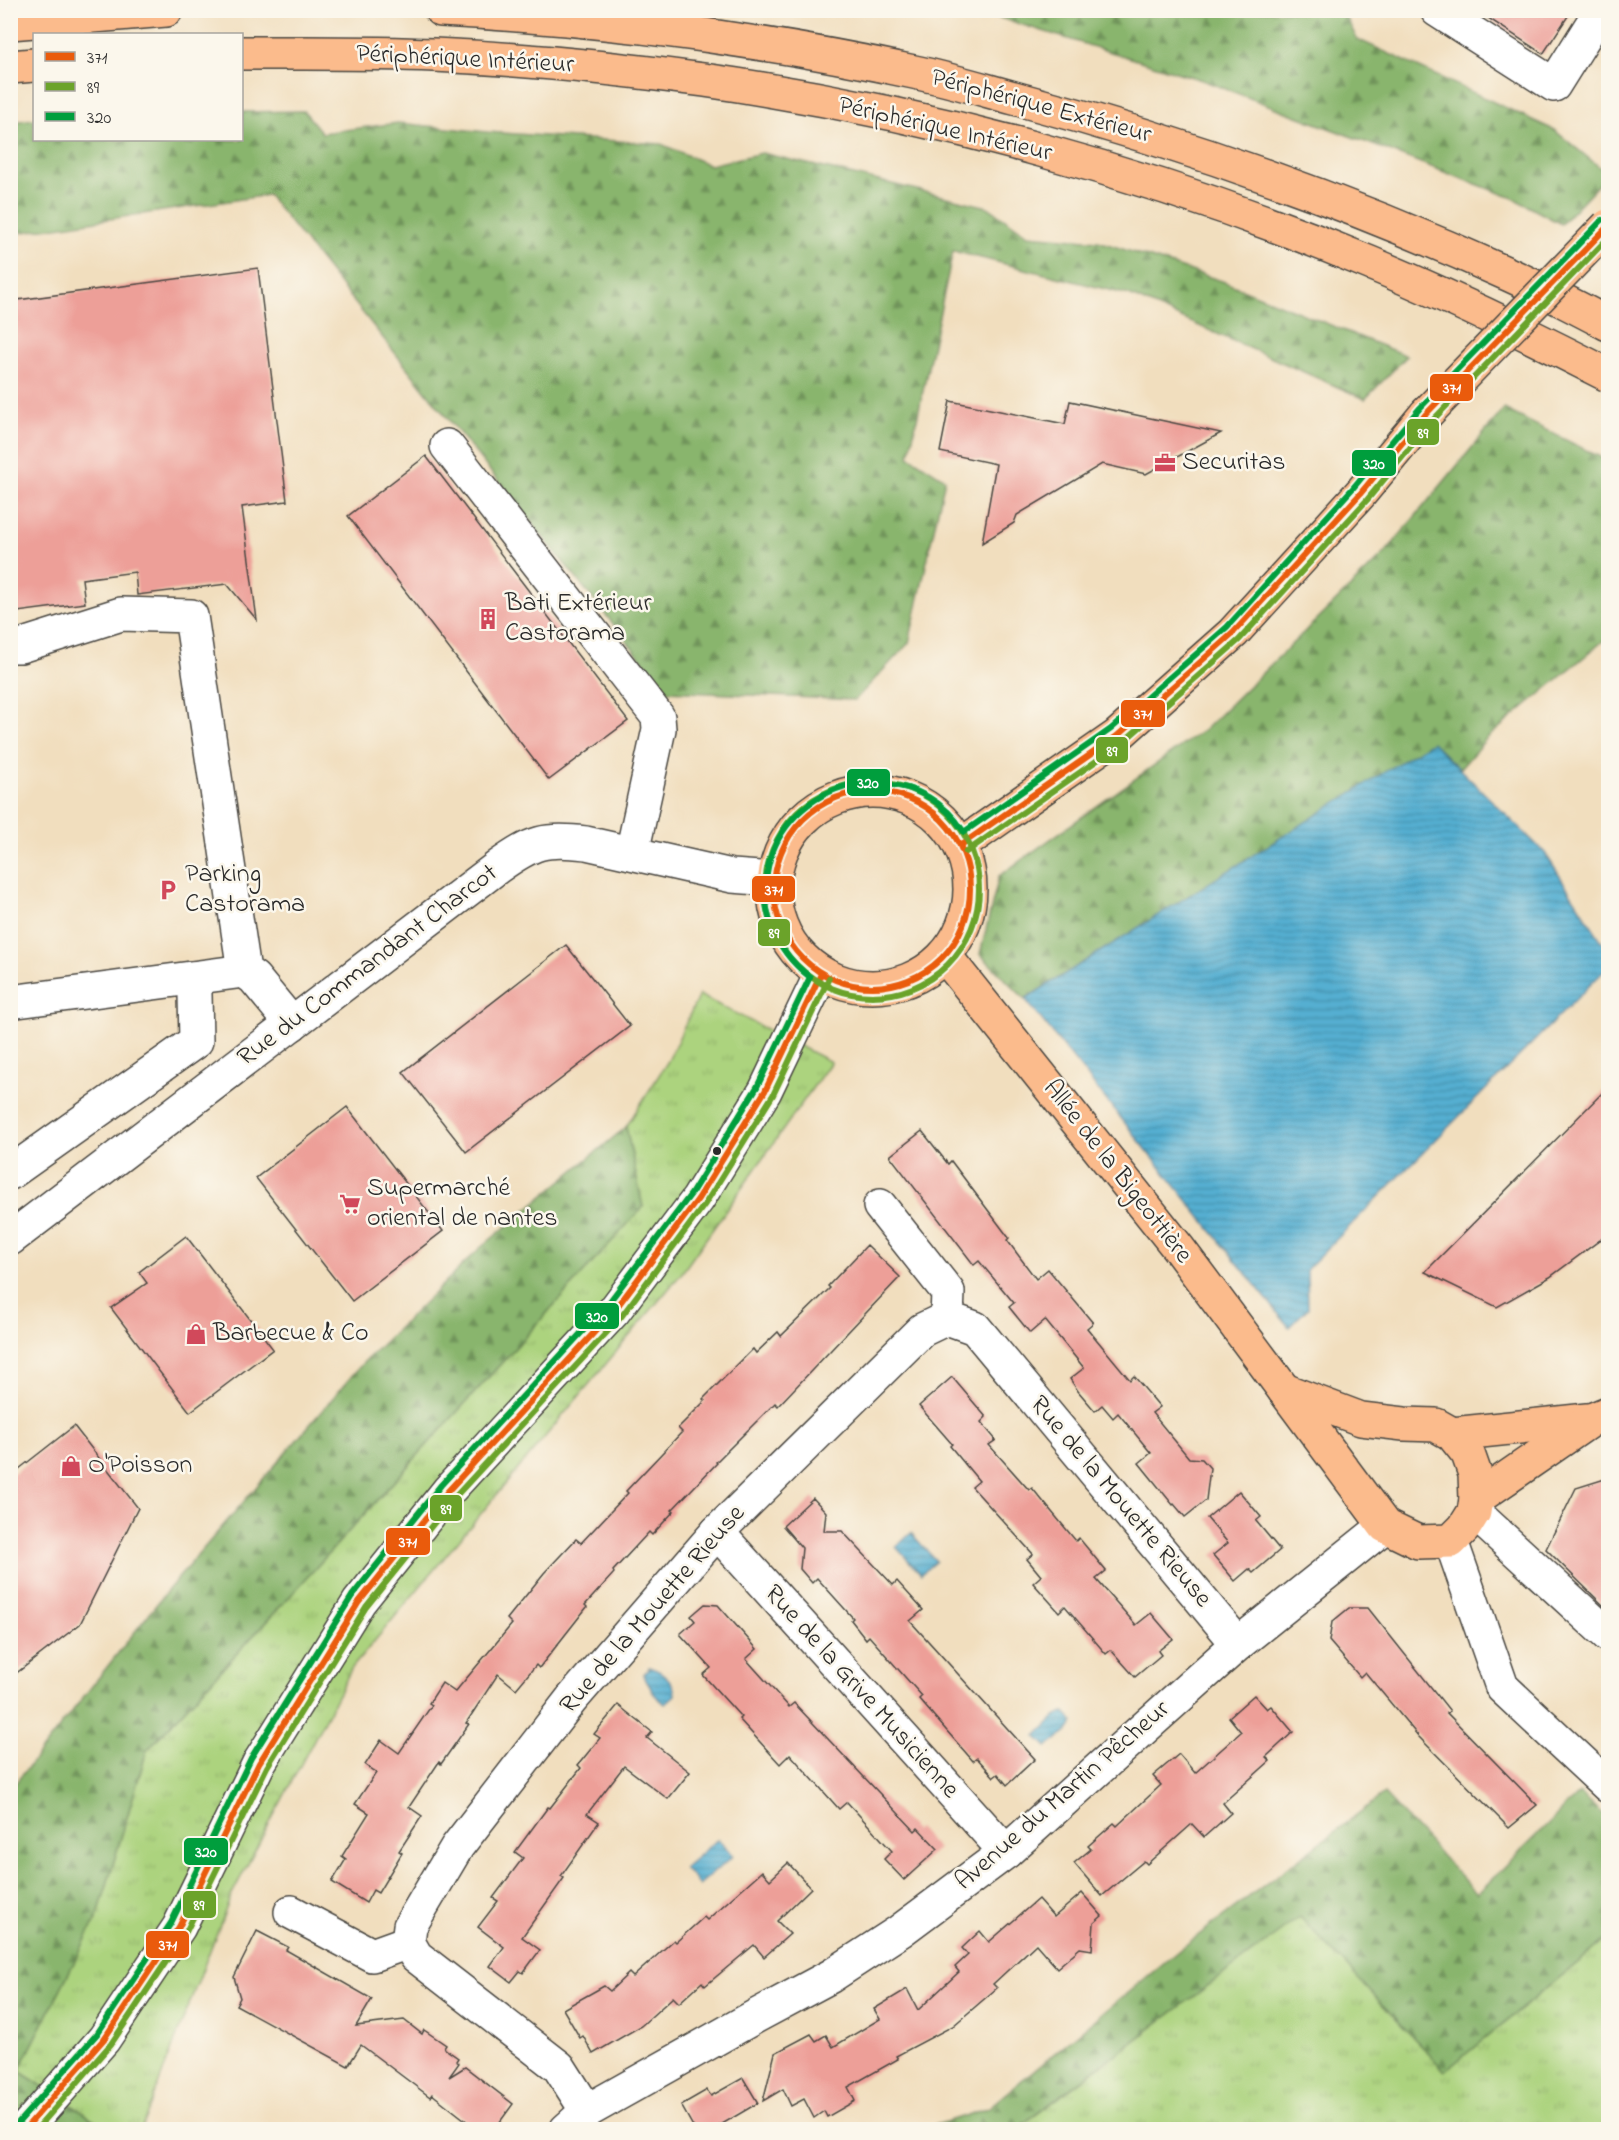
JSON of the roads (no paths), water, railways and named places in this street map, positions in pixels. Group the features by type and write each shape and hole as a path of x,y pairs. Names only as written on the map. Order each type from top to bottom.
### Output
{"main road":[{"path":"10,23 166,10"},
{"name":"Périphérique Extérieur","path":"441,10 610,25 794,48 917,73 1105,122 1257,172 1386,221 1512,276 1608,324"},
{"name":"Périphérique Intérieur","path":"243,53 436,55 620,70 786,94 983,136 1162,186 1304,237 1466,305 1608,375"},
{"path":"10,67 33,65"},
{"path":"961,845 1117,736 1224,642 1360,494 1426,414 1608,226"},
{"path":"873,789 909,796 940,816 961,845 970,874 970,903 962,932 945,956 918,977 886,987 853,986 821,974 799,956 784,933 775,907 773,879 783,843 806,815 837,796 873,789"},
{"name":"Allée de la Bigeottière","path":"945,956 1179,1249 1385,1526"},
{"path":"1284,1390 1361,1419 1436,1425 1452,1434 1468,1454 1475,1474 1475,1505 1464,1528 1451,1541 1418,1542 1385,1526"},
{"path":"1452,1434 1600,1416"},
{"path":"1475,1505 1600,1416"}],"street":[{"path":"1437,10 1554,85 1601,10"},
{"path":"447,446 658,717 659,729 632,853"},
{"path":"10,646 20,646 121,614 191,616 244,971"},
{"name":"Rue du Commandant Charcot","path":"10,1239 499,866 535,844 564,840 586,843 732,876 773,879"},
{"path":"10,1002 244,971 254,978 292,1024"},
{"path":"24,2130 104,2039 179,1927 259,1763 360,1602 448,1491 614,1311 698,1199 765,1092 821,974"},
{"path":"10,1173 196,1041 195,994 192,978"},
{"path":"880,1206 948,1292 947,1318"},
{"name":"Rue de la Mouette Rieuse","path":"408,1942 410,1926 457,1848 571,1700 717,1532 922,1330 947,1318 975,1328 1238,1644"},
{"path":"1475,1505 1608,1635"},
{"name":"Avenue du Martin Pêcheur","path":"577,2120 758,2015 831,1976 900,1930 1006,1852 1238,1644 1385,1526"},
{"name":"Rue de la Grive Musicienne","path":"717,1532 1006,1852"},
{"path":"1451,1541 1502,1687 1608,1786"},
{"path":"291,1912 372,1955 408,1942 416,1956 559,2067 577,2120"}],"water":[{"path":"1432,742 1545,853 1608,951 1608,967 1307,1269 1308,1308 1289,1327 1025,999"},
{"path":"911,1533 936,1561 921,1574 896,1547"},
{"path":"649,1667 663,1674 673,1685 675,1695 665,1704 655,1695 643,1675"},
{"path":"1065,1712 1074,1722 1068,1731 1047,1747 1036,1736 1055,1717"},
{"path":"718,1839 733,1856 699,1885 684,1868"}],"place":[{"name":"Securitas","path":"1165,463"},
{"name":"Bati Extérieur Castorama","path":"488,619"},
{"name":"Parking Castorama","path":"168,890"},
{"name":"Supermarché oriental de nantes","path":"350,1204"},
{"name":"Barbecue & Co","path":"196,1334"},
{"name":"O'Poisson","path":"71,1466"}]}
